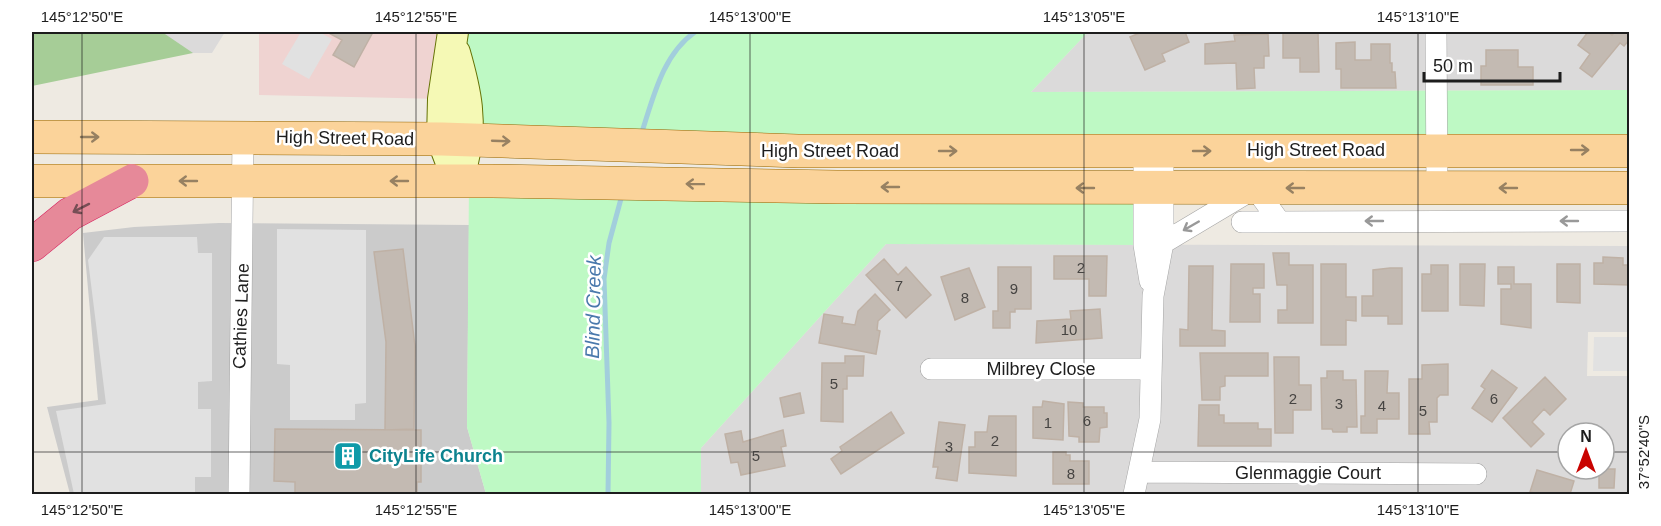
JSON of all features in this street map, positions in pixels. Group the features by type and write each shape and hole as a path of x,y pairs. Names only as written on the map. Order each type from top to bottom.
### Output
{"highway":[{"path":"32,245 63,218 132,181"}],"main road":[{"name":"High Street Road","path":"32,137 455,139 658,148 798,151 1629,151"},
{"name":"High Street Road","path":"32,181 458,181 1154,188 1629,188"}],"street":[{"path":"1436,32 1437,188"},
{"path":"453,38 443,99 455,139 458,181"},
{"name":"Cathies Lane","path":"239,495 243,137"},
{"path":"1134,495 1150,419 1153,296 1162,243 1154,188 1153,151"},
{"path":"1153,296 1144,245 1154,188"},
{"path":"1162,243 1255,188"},
{"name":"High Street Road","path":"1255,188 1279,221"},
{"path":"1242,222 1629,220"},
{"name":"Milbrey Close","path":"931,369 1151,369"},
{"name":"Glenmaggie Court","path":"1139,472 1476,474"}],"shaded area":[{"path":"156,32 225,32 212,53 184,53"},
{"path":"259,32 453,32 443,99 259,95"},
{"path":"301,32 319,32 332,39 309,79 282,64"},
{"path":"1088,32 1629,32 1629,90 1031,92"},
{"name":"CityLife Church","path":"219,223 469,225 467,427 486,494 70,494 47,407 98,400 83,233 134,227"},
{"path":"277,229 366,230 366,403 355,404 355,420 290,420 290,365 277,364"},
{"path":"104,237 197,237 198,253 212,253 212,381 198,382 198,409 211,409 211,477 195,477 195,494 74,494 56,411 106,404 88,260"},
{"path":"886,244 1629,246 1629,332 1588,332 1587,376 1629,376 1629,494 701,494 701,448"},
{"path":"1594,337 1629,337 1629,371 1593,371"}],"green space":[{"path":"32,32 162,32 193,53 32,86"},
{"path":"453,32 1088,32 1031,92 1629,90 1629,151 469,139"},
{"path":"469,181 1144,188 1144,245 886,244 701,448 701,494 486,494 467,427"}],"building":[{"path":"327,32 373,32 354,67 333,55 342,40"},
{"path":"1142,32 1185,32 1189,42 1162,54 1165,61 1145,70 1130,37"},
{"path":"1283,32 1318,32 1319,72 1300,72 1300,58 1283,58"},
{"path":"1588,32 1608,32 1612,35 1615,32 1630,32 1630,39 1624,46 1620,43 1592,77 1580,68 1590,54 1578,45"},
{"path":"1268,34 1269,56 1264,56 1264,68 1254,68 1255,88 1237,89 1236,63 1205,64 1205,44 1235,41 1234,35"},
{"path":"1355,42 1355,60 1371,60 1371,44 1390,44 1390,63 1392,63 1392,72 1395,72 1396,88 1341,88 1341,69 1336,69 1336,43"},
{"path":"1486,50 1518,50 1518,67 1533,67 1533,85 1481,85 1481,66 1486,66"},
{"path":"403,249 415,346 414,429 385,430 386,342 374,252"},
{"path":"1273,253 1289,253 1289,265 1313,265 1313,323 1278,323 1278,310 1287,310 1287,285 1277,285"},
{"path":"1054,256 1107,256 1106,296 1089,296 1089,279 1054,279"},
{"path":"1603,257 1623,258 1623,265 1630,265 1630,285 1594,284 1594,263 1603,263"},
{"path":"884,259 898,275 906,267 931,295 906,318 866,275"},
{"path":"1231,264 1264,264 1264,288 1253,288 1253,294 1260,294 1260,322 1230,322"},
{"path":"1321,264 1346,264 1346,297 1356,297 1356,321 1346,320 1346,345 1321,345"},
{"path":"1460,264 1485,264 1484,306 1460,305"},
{"path":"1557,264 1580,264 1580,303 1557,302"},
{"path":"1431,265 1448,265 1448,311 1422,311 1422,274 1431,274"},
{"path":"1189,266 1213,266 1212,330 1225,331 1225,346 1180,346 1180,329 1188,330"},
{"path":"998,267 1031,267 1031,309 1015,309 1015,312 1010,312 1010,328 993,328 993,311 998,311"},
{"path":"1498,267 1514,267 1514,284 1531,284 1531,328 1501,324 1501,289 1511,289 1511,284 1498,284"},
{"path":"969,268 985,307 955,320 941,277"},
{"path":"1402,268 1402,324 1388,324 1388,316 1362,316 1362,296 1373,296 1373,270"},
{"path":"875,294 890,310 878,321 877,330 880,331 876,354 819,343 824,314 843,317 842,323 855,325 858,311"},
{"path":"1100,309 1102,338 1036,343 1037,321 1071,319 1070,311"},
{"path":"1200,353 1268,353 1268,376 1225,376 1225,386 1220,387 1220,400 1202,400"},
{"path":"845,356 864,356 863,376 847,376 847,389 843,389 843,422 821,421 822,363 845,363"},
{"path":"1274,357 1299,357 1299,385 1311,385 1311,410 1293,410 1293,433 1275,433"},
{"path":"1448,364 1448,395 1440,395 1437,398 1437,422 1429,422 1430,434 1409,434 1409,379 1422,379 1422,365"},
{"path":"1492,370 1517,388 1492,422 1472,408 1485,389 1481,386"},
{"path":"1327,371 1343,371 1343,380 1356,380 1357,427 1347,427 1347,432 1322,429 1321,378 1327,378"},
{"path":"1365,371 1388,371 1387,393 1399,393 1399,419 1377,419 1377,433 1361,433 1361,416 1365,416"},
{"path":"1545,377 1566,399 1550,415 1544,409 1532,422 1544,434 1531,447 1503,418"},
{"path":"800,393 804,413 784,417 780,398"},
{"path":"1043,401 1064,404 1063,440 1033,438 1033,407 1042,407"},
{"path":"1068,402 1083,403 1083,407 1104,407 1104,413 1107,413 1107,427 1100,428 1099,442 1079,442 1079,437 1069,436"},
{"path":"1199,405 1219,405 1219,415 1224,415 1224,423 1258,423 1258,429 1271,429 1271,446 1198,446"},
{"path":"891,412 904,433 841,474 831,459 842,451 840,447"},
{"path":"989,416 1016,416 1016,476 969,473 969,447 975,447 975,432 987,432"},
{"path":"939,422 965,425 957,481 936,478 938,467 933,467"},
{"name":"CityLife Church","path":"275,429 421,430 421,482 417,482 417,494 295,494 295,482 274,481"},
{"path":"783,430 786,446 781,447 785,466 741,475 738,462 731,463 725,434 741,431 743,442"},
{"path":"1053,452 1066,452 1066,455 1070,455 1070,461 1089,461 1089,484 1053,484"},
{"path":"1537,470 1556,476 1556,481 1574,481 1570,494 1530,492"},
{"path":"1599,481 1614,481 1614,488 1599,488"}],"waterway":[{"name":"Blind Creek","path":"641,135 667,65 674,53 695,32"},
{"name":"Blind Creek","path":"608,494 609,423 604,279 609,243 622,195"}],"place":[{"name":"CityLife Church","path":"348,456"}]}
